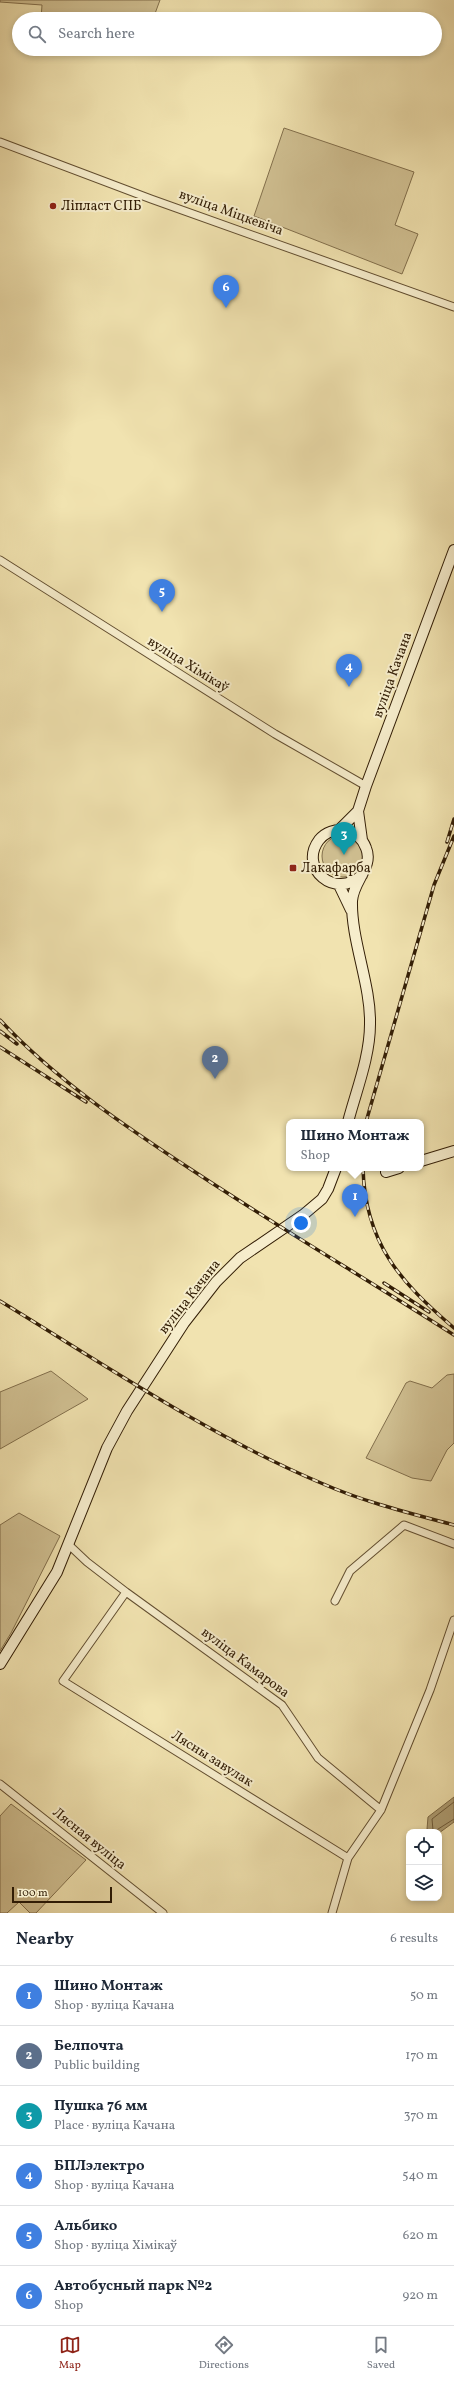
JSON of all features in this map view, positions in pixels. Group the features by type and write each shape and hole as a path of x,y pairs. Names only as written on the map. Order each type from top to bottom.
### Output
{"main road":[{"name":"вуліца Качана","path":"349,1119 365,1056 370,1024 352,912 353,890 362,875 368,857 362,840 358,811 454,550"},
{"name":"вуліца Качана","path":"352,912 339,885 320,876 313,858 320,839 332,831 339,830 358,811"},
{"path":"339,830 352,832 362,840"},
{"path":"339,885 352,882 362,875"},
{"path":"424,1160 454,1151"},
{"name":"вуліца Качана","path":"0,1664 57,1572 69,1546 107,1448 126,1411 184,1323 228,1269 240,1258 303,1215 322,1199 335,1171"}],"street":[{"name":"вуліца Міцкевіча","path":"0,142 151,199 454,307"},
{"name":"вуліца Хімікаў","path":"0,560 275,734 366,786"},
{"path":"335,1601 350,1571 404,1525 454,1544"},
{"name":"вуліца Камарова","path":"69,1546 126,1592 282,1705 318,1758 381,1810"},
{"name":"Лясны завулак","path":"126,1592 63,1681 348,1858"},
{"path":"332,1913 348,1858 381,1810 430,1690 454,1620"},
{"name":"Лясная вуліца","path":"0,1784 163,1913"}],"shaded area":[{"path":"0,0 160,0 156,12 42,12 42,5 0,2"},
{"path":"284,128 414,172 395,225 418,234 402,274 254,216"},
{"path":"343,835 358,841 364,856 358,871 343,877 328,871 322,856 328,841"},
{"path":"51,1371 88,1399 0,1449 0,1392"},
{"path":"454,1374 454,1443 447,1450 431,1481 412,1478 366,1458 406,1383 410,1381 432,1388 447,1375"},
{"path":"19,1513 60,1536 11,1633 0,1651 0,1525"},
{"path":"11,1804 86,1860 36,1913 30,1913 19,1902 7,1913 0,1913 0,1816"}],"water":[{"path":"454,1797 454,1822 442,1831 442,1829 427,1829 428,1817"}],"railway":[{"path":"447,842 454,819"},
{"path":"367,1119 434,885 454,836"},
{"path":"0,1020 44,1063 68,1083 143,1138 259,1213 454,1335"},
{"path":"0,1031 17,1044"},
{"path":"0,1047 86,1102"},
{"path":"363,1171 365,1195 370,1218 378,1239 389,1259 417,1294 454,1328"},
{"path":"384,1283 429,1312"},
{"path":"0,1301 197,1421 279,1464 354,1496 387,1507 454,1525"}],"place":[{"name":"Ліпласт СПБ","path":"53,206"},
{"name":"Автобусный парк №2","path":"226,308"},
{"name":"Альбико","path":"162,612"},
{"name":"БПЛэлектро","path":"349,687"},
{"name":"Пушка 76 мм","path":"344,855"},
{"name":"Лакафарба","path":"293,868"},
{"name":"Белпочта","path":"215,1079"},
{"name":"Шино Монтаж","path":"355,1217"}]}
